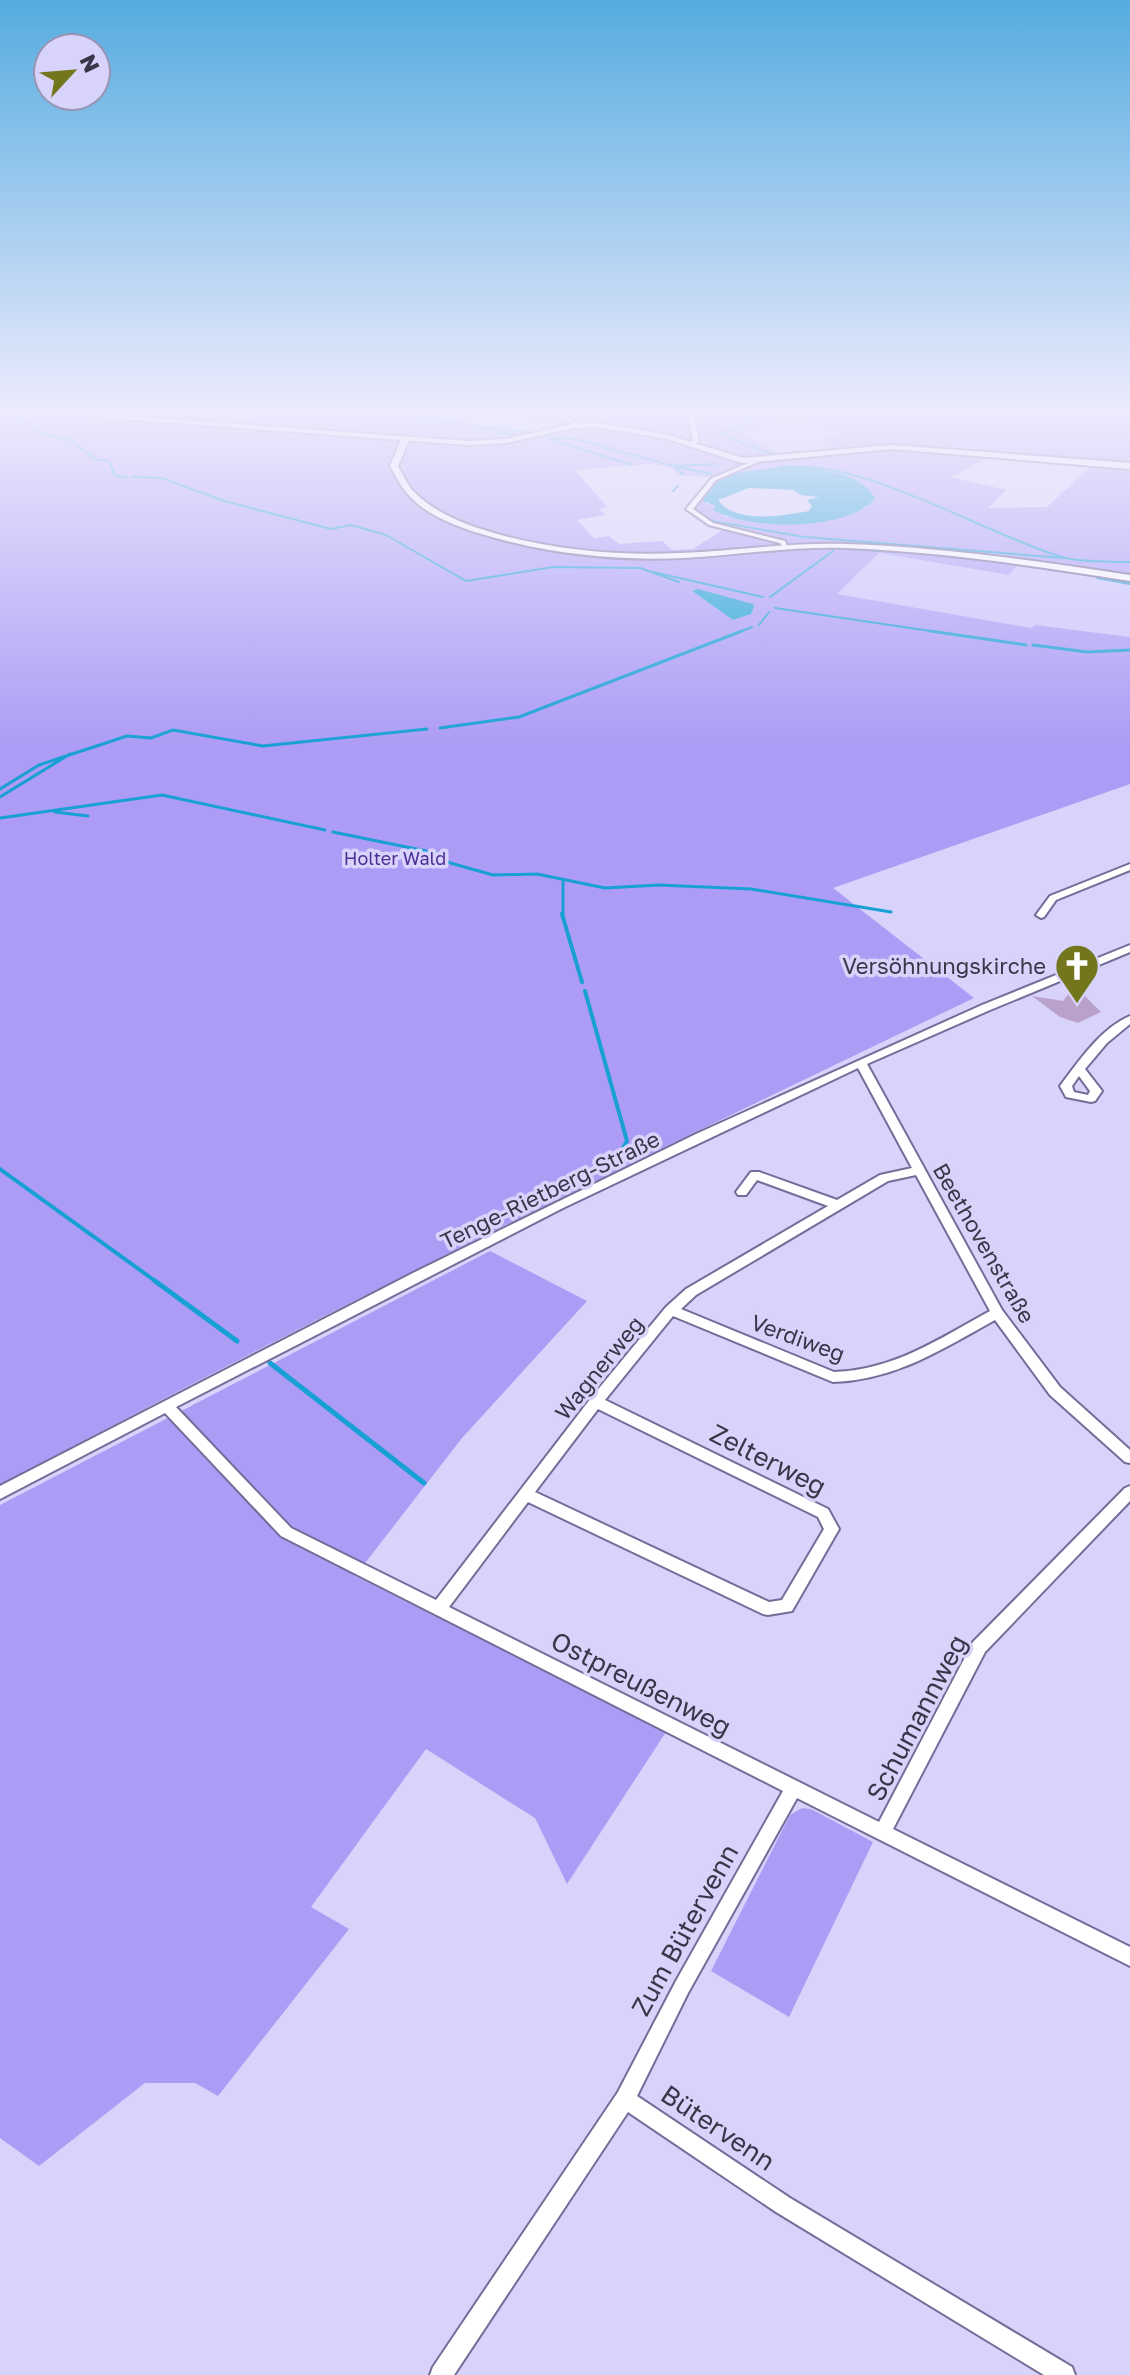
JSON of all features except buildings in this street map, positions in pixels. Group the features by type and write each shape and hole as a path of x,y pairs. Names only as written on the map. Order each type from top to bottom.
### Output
{"street":[{"path":"463,524 486,533 608,554 691,555 842,546 962,555 1130,578"},
{"path":"713,524 783,542 786,547"},
{"path":"1041,915 1053,898 1130,867"},
{"name":"Tenge-Rietberg-Straße","path":"0,1493 294,1338 861,1064 974,1011 1130,948"},
{"path":"1079,1069 1113,1029 1130,1019"},
{"name":"Beethovenstraße","path":"861,1064 997,1313 1055,1391 1130,1458"},
{"name":"Wagnerweg","path":"438,1609 596,1402 671,1310 691,1292 884,1178 918,1171"},
{"path":"742,1192 755,1175 838,1205"},
{"name":"Verdiweg","path":"671,1310 833,1377 855,1378 881,1374 997,1313"},
{"name":"Zelterweg","path":"525,1494 768,1609 787,1606 832,1529 823,1513 596,1402"},
{"name":"Ostpreußenweg","path":"166,1405 286,1532 1130,1957"},
{"name":"Schumannweg","path":"883,1832 979,1647 1130,1492"},
{"name":"Zum Bütervenn","path":"625,2099 682,1987 794,1787"},
{"name":"Bütervenn","path":"442,2374 625,2099 783,2205 1064,2375"}],"shaded area":[{"path":"879,553 1009,575 1020,563 1130,581 1130,637 1035,625 1031,628 837,595"}],"green space":[{"name":"Holter Wald","path":"0,524 581,524 594,538 609,536 619,544 662,541 672,550 693,549 727,527 720,524 1130,524 1130,581 1020,563 1009,575 879,553 837,594 1031,628 1035,625 1130,637 1130,784 833,888 974,998 362,1297 0,1486","holes":["692,591 754,607 751,614 733,620"]},
{"path":"490,1251 587,1301 462,1438 355,1576 666,1732 567,1884 535,1818 426,1749 311,1907 349,1929 218,2096 195,2083 145,2083 39,2166 0,2138 0,1505"},
{"path":"802,1808 811,1809 873,1842 789,2017 711,1971 790,1815"}],"water":[{"path":"698,589 753,604 754,607 751,614 733,620 692,591"}],"waterway":[{"path":"311,524 331,529 351,525 386,535 466,581 553,567 640,568 679,582"},
{"path":"729,524 804,537 1063,558"},
{"path":"980,524 1062,557 1130,562"},
{"path":"849,549 897,552"},
{"path":"770,597 833,551"},
{"path":"653,572 763,597"},
{"path":"1097,578 1130,584"},
{"path":"775,608 944,633"},
{"path":"759,625 769,612"},
{"path":"742,631 752,627"},
{"path":"440,728 519,717 742,631"},
{"path":"737,633 742,631"},
{"path":"930,631 1026,645"},
{"path":"1033,645 1087,652 1130,650"},
{"path":"67,756 127,736 151,738 173,730 263,746 427,729"},
{"path":"0,789 39,765 67,756"},
{"path":"0,797 67,756"},
{"path":"0,818 162,795 325,830"},
{"path":"55,812 88,816"},
{"path":"333,832 436,853 447,862 493,875 537,874 605,888 659,885 751,889 891,912"},
{"path":"563,882 563,916"},
{"path":"562,914 582,982"},
{"path":"585,991 627,1141 621,1151 629,1155"},
{"path":"0,1169 158,1283"},
{"path":"155,1281 237,1341"},
{"path":"270,1363 424,1483"}],"place":[{"name":"Versöhnungskirche","path":"1077,1005"}]}
